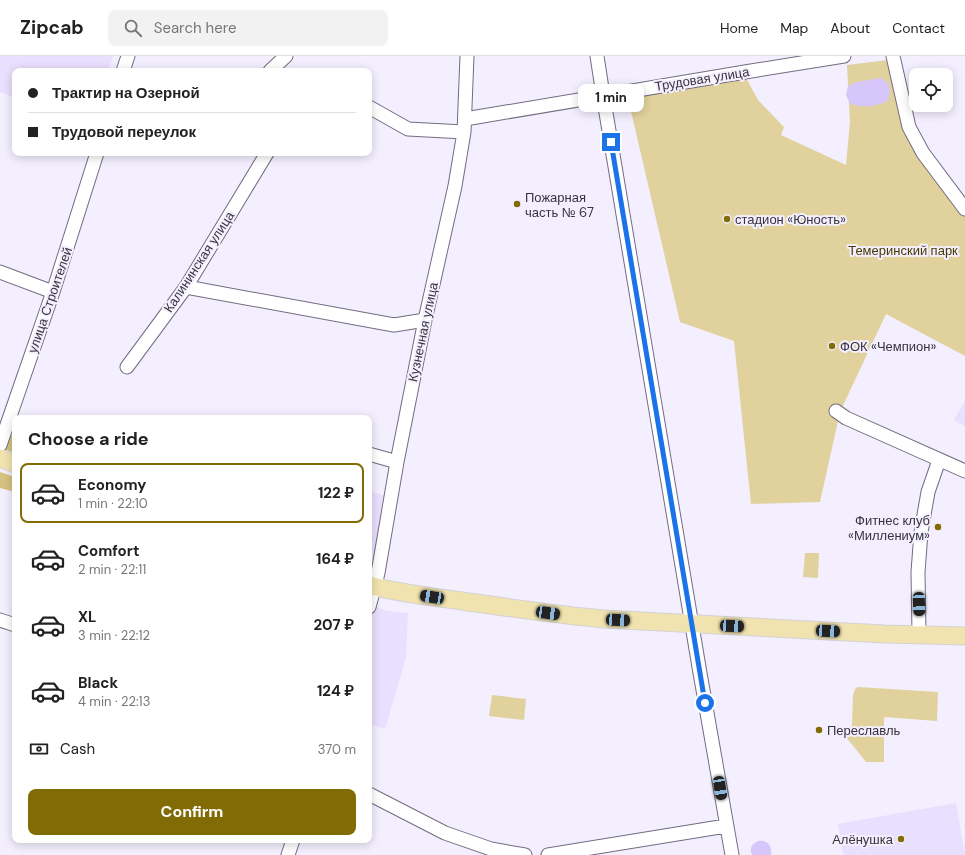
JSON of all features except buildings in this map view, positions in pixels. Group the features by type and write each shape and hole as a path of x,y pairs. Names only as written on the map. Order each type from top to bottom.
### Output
{"main road":[{"path":"0,458 12,463"},
{"path":"372,585 393,591 442,599 561,615 604,619 885,634 965,636"}],"street":[{"path":"124,68 128,56"},
{"path":"273,68 286,56"},
{"name":"Кузнечная улица","path":"372,585 378,573 397,462 425,320 455,186 464,132 467,56"},
{"path":"598,56 603,96 732,855"},
{"name":"Трудовая улица","path":"465,119 844,56"},
{"path":"893,56 909,127 923,153 965,209"},
{"path":"372,109 408,129 464,132"},
{"name":"улица Строителей","path":"0,445 54,292 96,156"},
{"name":"Калининская улица","path":"127,367 186,287 265,156"},
{"path":"0,272 54,292"},
{"path":"186,287 394,325 425,320"},
{"path":"836,411 846,418 965,471"},
{"path":"372,455 397,462"},
{"path":"919,635 918,572 921,532 928,492 939,460"},
{"path":"0,620 12,624"},
{"path":"372,796 445,833 491,849 525,855"},
{"path":"548,855 726,826"},
{"path":"288,855 292,843"}],"shaded area":[{"path":"0,56 113,56 109,68 12,68 12,97 0,92"},
{"path":"881,78 888,83 890,92 888,101 870,106 850,104 846,95 848,86 856,82"},
{"path":"965,401 965,427 954,420"},
{"path":"0,432 12,436 12,452 0,448"},
{"path":"0,472 12,476 12,491 0,488"},
{"path":"372,492 388,497 374,565 372,565"},
{"path":"372,605 387,611 408,613 406,658 385,729 372,725"},
{"name":"Алёнушка","path":"956,803 965,855 843,855 838,824"},
{"path":"758,841 764,841 769,844 771,848 771,855 752,855 752,846"}],"green space":[{"name":"Темеринский парк","path":"888,60 900,119 909,138 965,216 965,356 886,314 840,412 820,502 751,504 734,341 680,322 627,94 744,74 758,100 784,127 781,135 846,165 850,122 847,65"},
{"path":"805,553 819,553 818,578 803,577"},
{"path":"858,687 938,692 937,721 884,717 884,762 866,762 846,737 846,729 852,726 853,695 855,689"},
{"path":"492,695 526,699 524,720 489,716"}],"place":[{"name":"Пожарная часть № 67","path":"517,204"},
{"name":"стадион «Юность»","path":"727,219"},
{"name":"ФОК «Чемпион»","path":"832,346"},
{"name":"Фитнес клуб «Миллениум»","path":"938,527"},
{"name":"Переславль","path":"819,730"},
{"name":"Алёнушка","path":"901,839"}],"route":[{"path":"611,142 705,703"}]}
